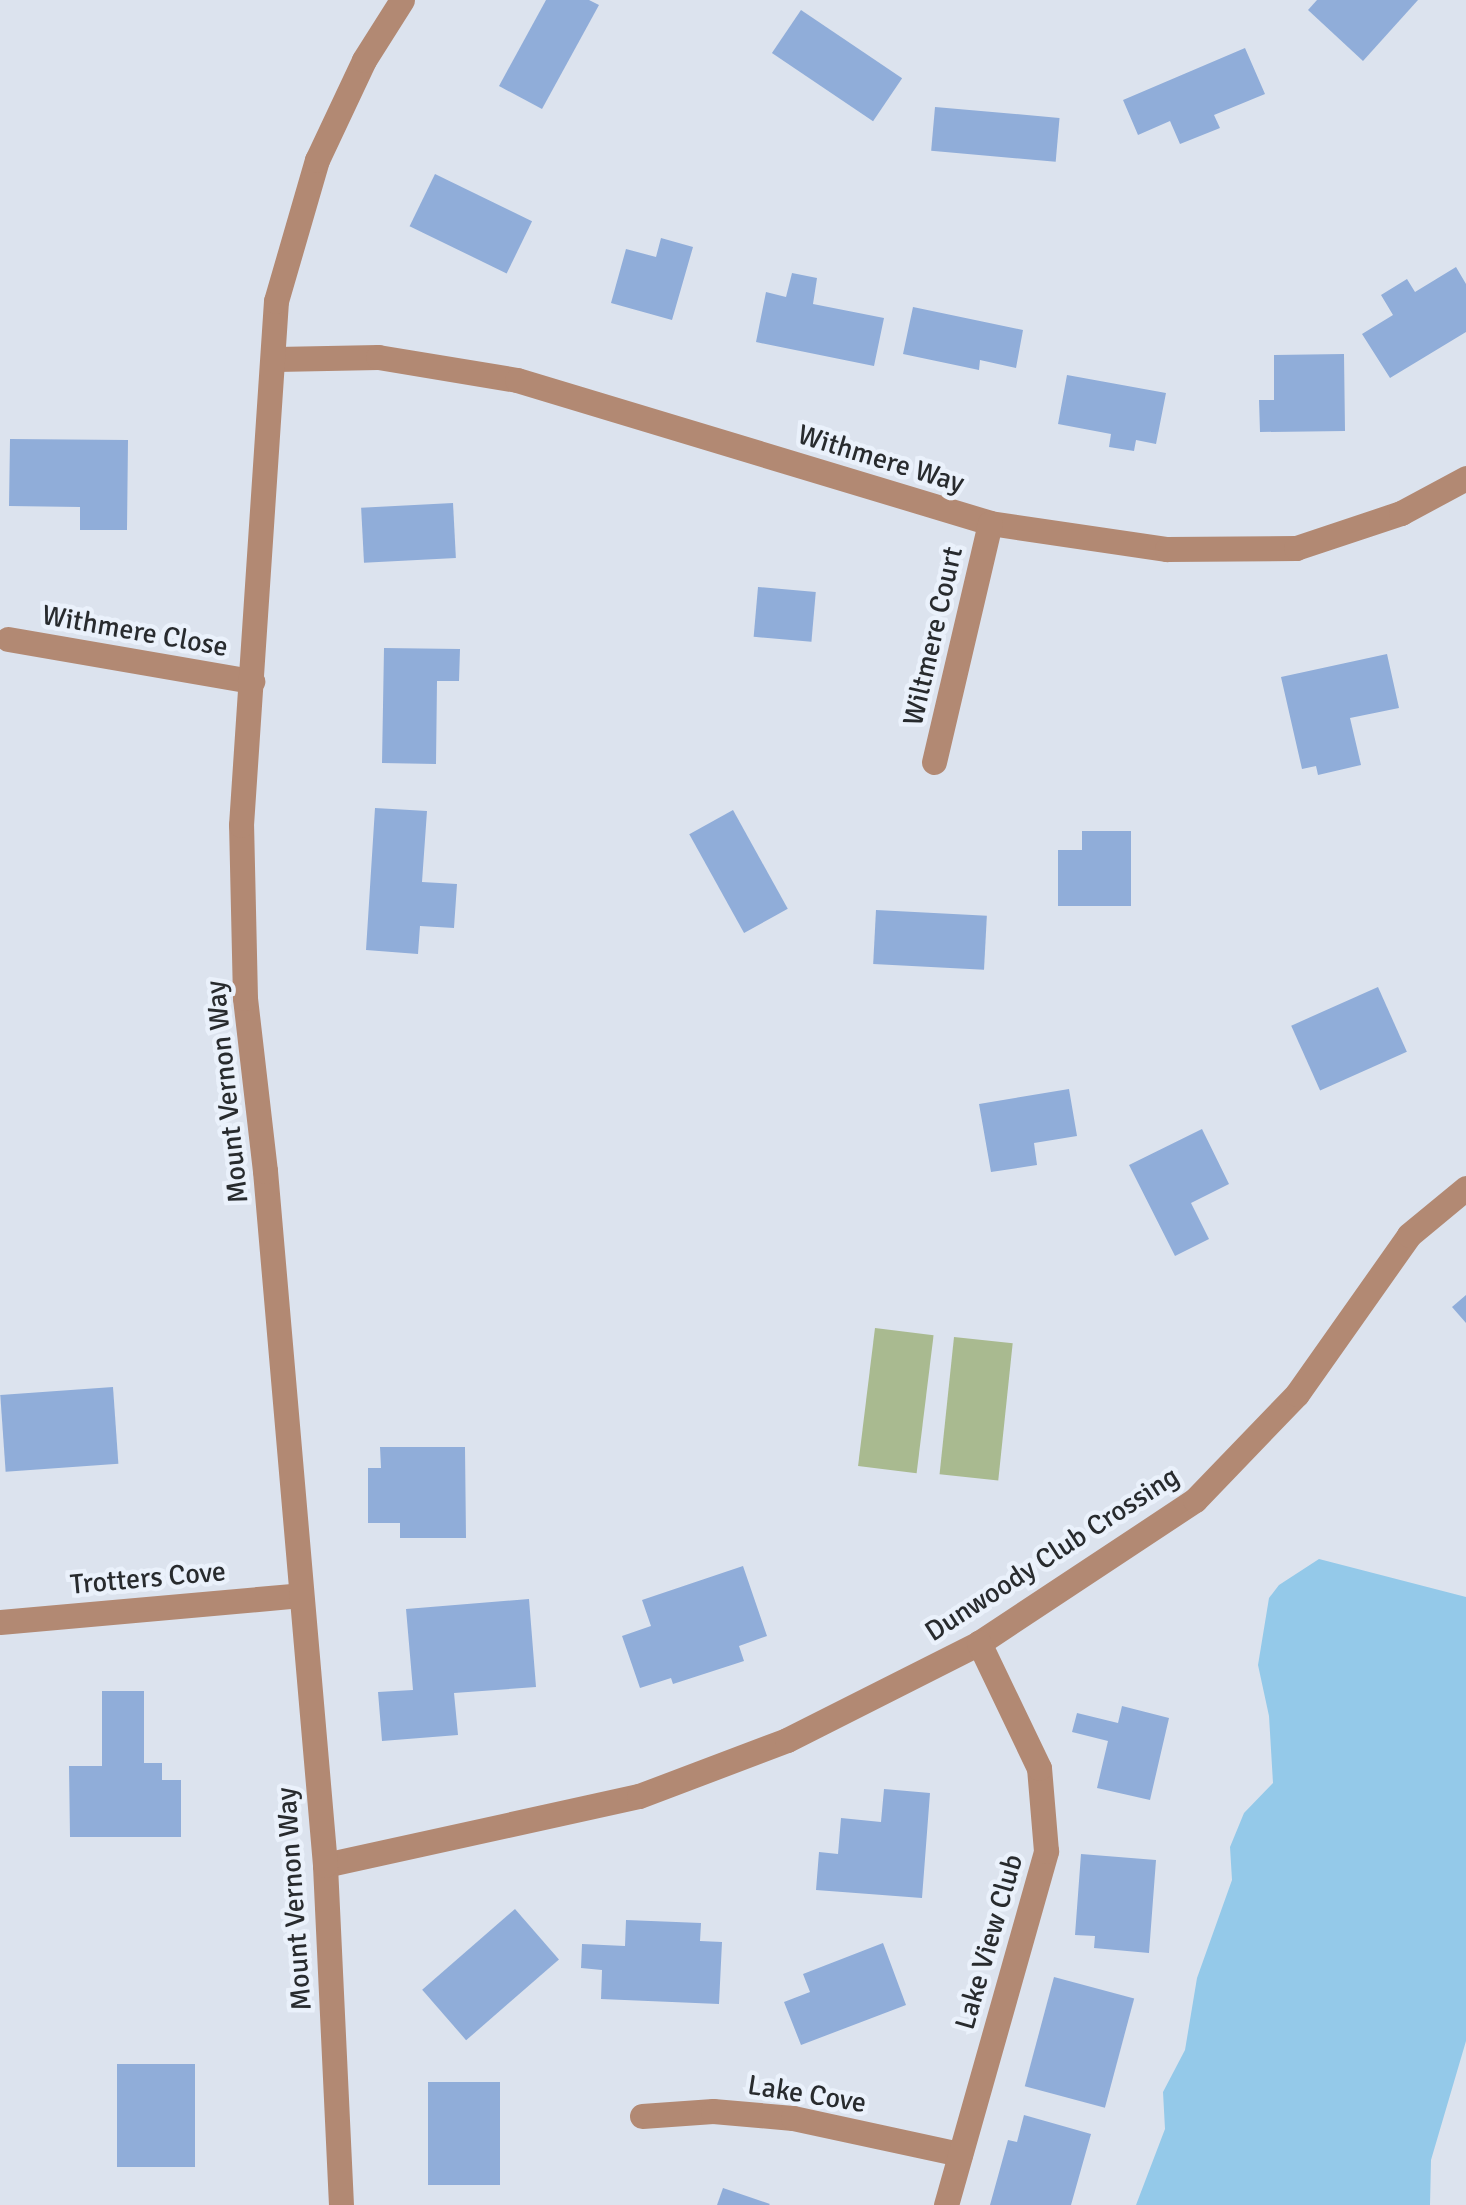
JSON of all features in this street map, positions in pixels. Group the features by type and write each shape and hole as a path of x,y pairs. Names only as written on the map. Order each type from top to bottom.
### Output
{"street":[{"name":"Mount Vernon Way","path":"341,2205 325,1865 266,1172 246,998 241,825 276,359 276,301 317,160 364,60 402,0"},
{"name":"Withmere Way","path":"276,359 378,357 518,380 990,523 1167,548 1296,548 1401,513 1466,478"},
{"name":"Wiltmere Court","path":"934,762 990,523"},
{"name":"Withmere Close","path":"8,640 252,681"},
{"name":"Dunwoody Club Crossing","path":"325,1865 639,1796 787,1740 979,1643 1194,1500 1297,1394 1409,1235 1466,1188"},
{"name":"Trotters Cove","path":"0,1622 300,1595"},
{"name":"Lake View Club","path":"946,2205 1046,1851 1039,1768 979,1643"},
{"name":"Lake Cove","path":"642,2116 713,2111 793,2118 960,2154"}],"green space":[{"path":"875,1328 934,1335 917,1473 858,1466"},
{"path":"954,1337 1013,1343 998,1480 940,1474"}],"water":[{"path":"1319,1559 1466,1597 1466,2041 1431,2160 1430,2205 1136,2205 1165,2129 1163,2092 1185,2050 1197,1978 1232,1880 1230,1847 1244,1813 1273,1783 1269,1716 1258,1665 1269,1598 1279,1585"}],"building":[{"path":"546,0 589,0 599,5 542,109 499,86"},
{"path":"1317,0 1418,0 1363,61 1308,10"},
{"path":"801,10 902,78 873,121 772,53"},
{"path":"1245,48 1265,94 1214,115 1220,128 1180,144 1170,121 1138,135 1123,100"},
{"path":"935,107 1060,118 1056,162 931,151"},
{"path":"435,174 532,221 507,273 410,226"},
{"path":"661,238 693,247 672,320 611,303 626,249 656,257"},
{"path":"1456,267 1466,284 1466,332 1390,378 1362,334 1393,315 1381,295 1407,279 1415,292"},
{"path":"792,273 817,278 813,304 884,318 874,366 756,342 766,292 786,297"},
{"path":"913,307 1023,330 1016,368 980,360 979,370 903,354"},
{"path":"1344,354 1345,431 1260,432 1259,400 1274,400 1274,355"},
{"path":"1067,375 1166,393 1156,444 1136,440 1134,451 1109,447 1111,434 1058,424"},
{"path":"10,439 128,440 127,530 80,530 80,507 9,506"},
{"path":"453,503 456,558 364,563 361,508"},
{"path":"758,587 816,592 811,642 754,637"},
{"path":"384,648 460,649 459,681 437,681 436,764 382,763"},
{"path":"1387,654 1399,708 1350,718 1361,765 1318,775 1316,766 1302,769 1281,677"},
{"path":"375,808 427,811 422,882 457,884 454,928 420,926 418,954 366,950"},
{"path":"733,810 788,909 744,933 689,834"},
{"path":"1082,831 1131,831 1131,906 1058,906 1058,850 1082,850"},
{"path":"876,910 987,916 984,970 873,964"},
{"path":"1378,987 1407,1052 1320,1091 1291,1026"},
{"path":"1069,1089 1077,1136 1034,1143 1037,1165 991,1172 979,1104"},
{"path":"1202,1129 1229,1184 1191,1203 1209,1239 1175,1256 1129,1165"},
{"path":"1466,1295 1466,1323 1452,1307"},
{"path":"113,1387 118,1464 6,1472 0,1395"},
{"path":"380,1447 465,1447 466,1538 400,1538 400,1523 368,1523 368,1468 381,1468"},
{"path":"743,1566 767,1636 739,1646 744,1661 673,1684 671,1678 640,1688 622,1636 651,1626 642,1600"},
{"path":"529,1599 536,1687 454,1693 458,1735 382,1741 378,1692 413,1690 406,1609"},
{"path":"102,1691 144,1691 144,1763 162,1763 162,1780 181,1780 181,1837 70,1837 69,1766 102,1766"},
{"path":"1122,1706 1169,1718 1150,1800 1097,1788 1108,1741 1072,1732 1077,1713 1118,1723"},
{"path":"884,1789 930,1793 922,1898 816,1890 819,1852 838,1854 841,1818 881,1822"},
{"path":"1081,1854 1156,1860 1149,1953 1094,1948 1095,1936 1075,1935"},
{"path":"515,1909 559,1960 466,2040 422,1990"},
{"path":"626,1920 701,1923 700,1941 722,1942 719,2004 601,1999 602,1970 581,1968 582,1944 625,1946"},
{"path":"883,1943 906,2005 801,2045 784,2002 810,1992 803,1974"},
{"path":"1054,1977 1134,1998 1105,2108 1025,2086"},
{"path":"117,2064 195,2064 195,2167 117,2167"},
{"path":"428,2082 500,2082 500,2185 428,2185"},
{"path":"1024,2115 1091,2134 1071,2205 990,2205 1008,2140 1017,2142"},
{"path":"723,2188 770,2204 717,2205"}]}
